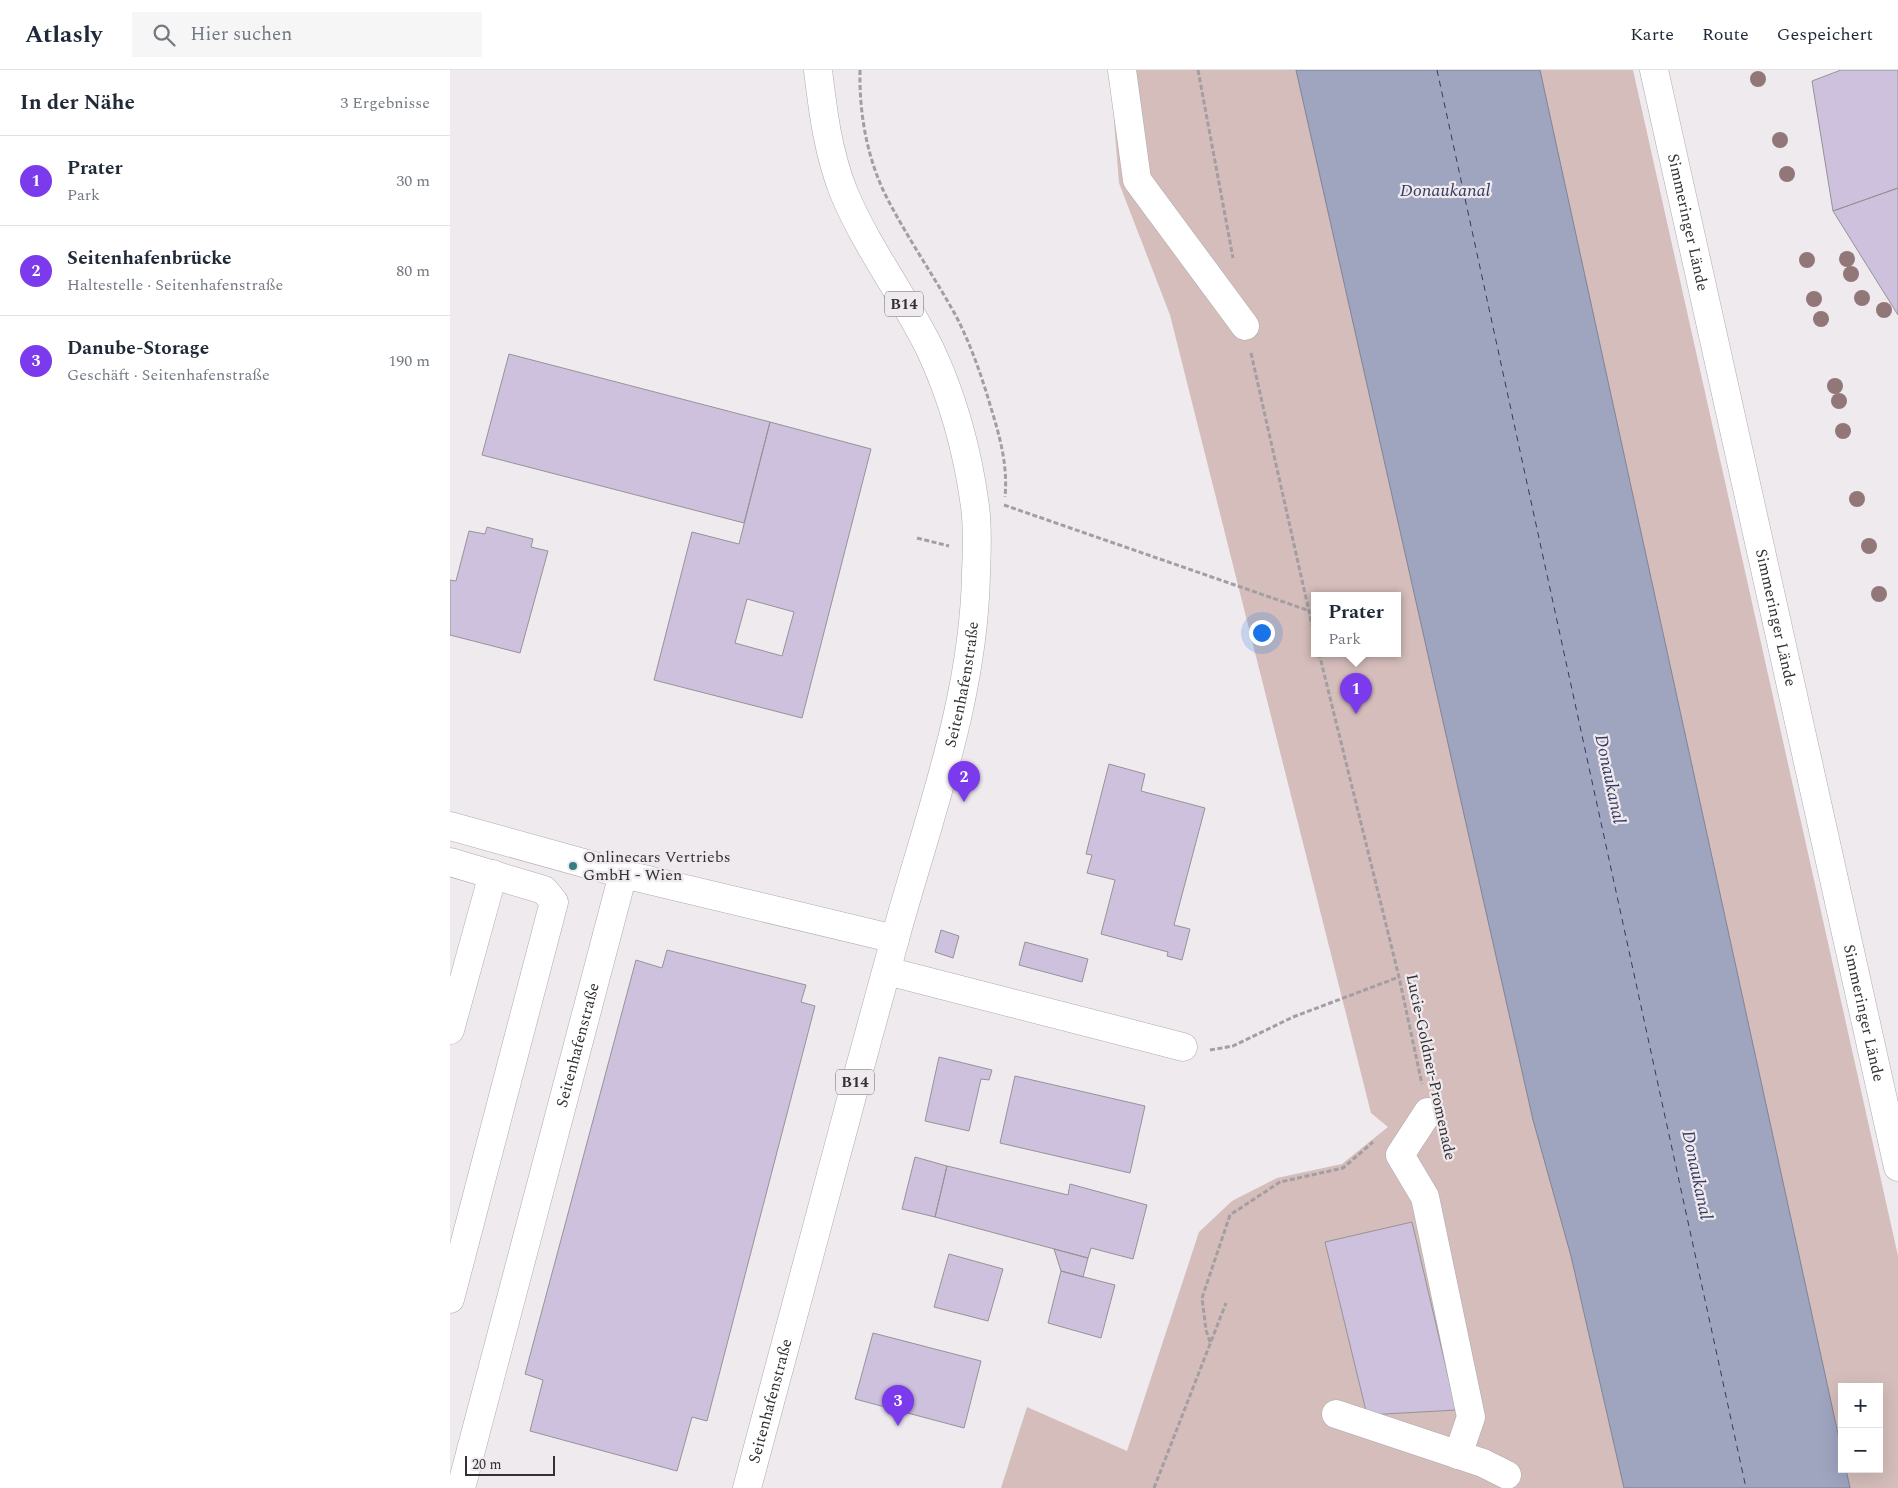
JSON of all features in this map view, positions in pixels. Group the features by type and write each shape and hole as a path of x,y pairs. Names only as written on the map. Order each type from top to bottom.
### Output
{"main road":[{"name":"Seitenhafenstraße","path":"747,1488 840,1135 936,801 960,704 975,617 977,542 975,509 966,459 948,395 930,349 872,249 844,193 825,134 818,70"},
{"path":"1122,70 1137,180 1245,326"},
{"name":"Simmeringer Lände","path":"1654,70 1898,1167"},
{"path":"450,826 623,874 895,939"},
{"path":"450,862 544,890 554,902 450,1299"},
{"path":"450,1030 493,874"},
{"name":"Seitenhafenstraße","path":"461,1488 623,874"},
{"path":"887,971 1183,1047"},
{"path":"1428,1112 1400,1155 1425,1197 1472,1418 1458,1455"},
{"path":"1336,1414 1483,1463 1507,1475"}],"path":[{"path":"860,70 860,90 867,146 886,197 957,318 981,376 1001,439 1006,479 1004,505"},
{"path":"1021,511 1308,610"},
{"name":"Lucie-Goldner-Promenade","path":"1319,657 1399,977 1428,1112"},
{"path":"1183,1047 1203,1052 1233,1046 1294,1017 1399,977"},
{"path":"1210,1342 1206,1330 1202,1298 1230,1215 1280,1182 1343,1168 1379,1138"},
{"path":"1154,1488 1226,1303"}],"shaded area":[{"path":"1110,70 1296,70 1533,1120 1571,1256 1624,1488 1001,1488 1027,1407 1127,1451 1199,1232 1232,1201 1277,1178 1342,1164 1388,1127 1371,1113 1170,315 1119,183"},
{"path":"1540,70 1633,70 1898,1256 1898,1488 1850,1488 1847,1473 1883,1473 1883,1383 1838,1383 1838,1434"}],"water":[{"name":"Donaukanal","path":"1296,70 1540,70 1838,1434 1838,1473 1847,1473 1850,1488 1624,1488 1571,1256 1533,1120"}],"building":[{"path":"1841,70 1898,70 1898,188 1833,211 1812,81"},
{"path":"1898,188 1898,315 1833,211"},
{"path":"509,354 770,422 744,523 482,455"},
{"path":"770,422 871,449 802,718 654,680 692,532 739,544","holes":["747,599 794,612 782,656 735,643"]},
{"path":"487,527 533,539 531,547 548,551 520,653 450,635 450,580 456,581 469,531 485,534"},
{"path":"1109,764 1145,774 1141,791 1205,808 1174,925 1190,929 1182,960 1167,956 1168,952 1101,934 1115,880 1087,873 1092,855 1086,854"},
{"path":"941,930 959,936 953,958 935,952"},
{"path":"1025,942 1088,959 1082,982 1019,965"},
{"path":"667,950 806,985 801,1002 815,1006 707,1421 692,1417 677,1471 530,1431 543,1380 525,1374 636,960 662,968"},
{"path":"939,1057 992,1070 989,1080 981,1079 969,1131 925,1121"},
{"path":"1015,1076 1145,1106 1130,1173 1000,1143"},
{"path":"915,1157 947,1166 935,1217 902,1209"},
{"path":"947,1166 1068,1195 1070,1184 1147,1205 1133,1259 1091,1248 1088,1258 935,1217"},
{"path":"1412,1222 1456,1410 1367,1415 1325,1242"},
{"path":"1054,1249 1088,1258 1083,1277 1061,1271"},
{"path":"949,1254 1003,1269 988,1321 934,1307"},
{"path":"1061,1271 1115,1285 1101,1338 1048,1323"},
{"path":"873,1333 981,1361 964,1428 855,1399"}],"ferry route":[{"path":"1437,70 1746,1488"}],"place":[{"name":"Prater","path":"1356,714"},
{"name":"Seitenhafenbrücke","path":"964,802"},
{"name":"Onlinecars Vertriebs GmbH - Wien","path":"573,866"},
{"name":"Danube-Storage","path":"898,1426"}]}
